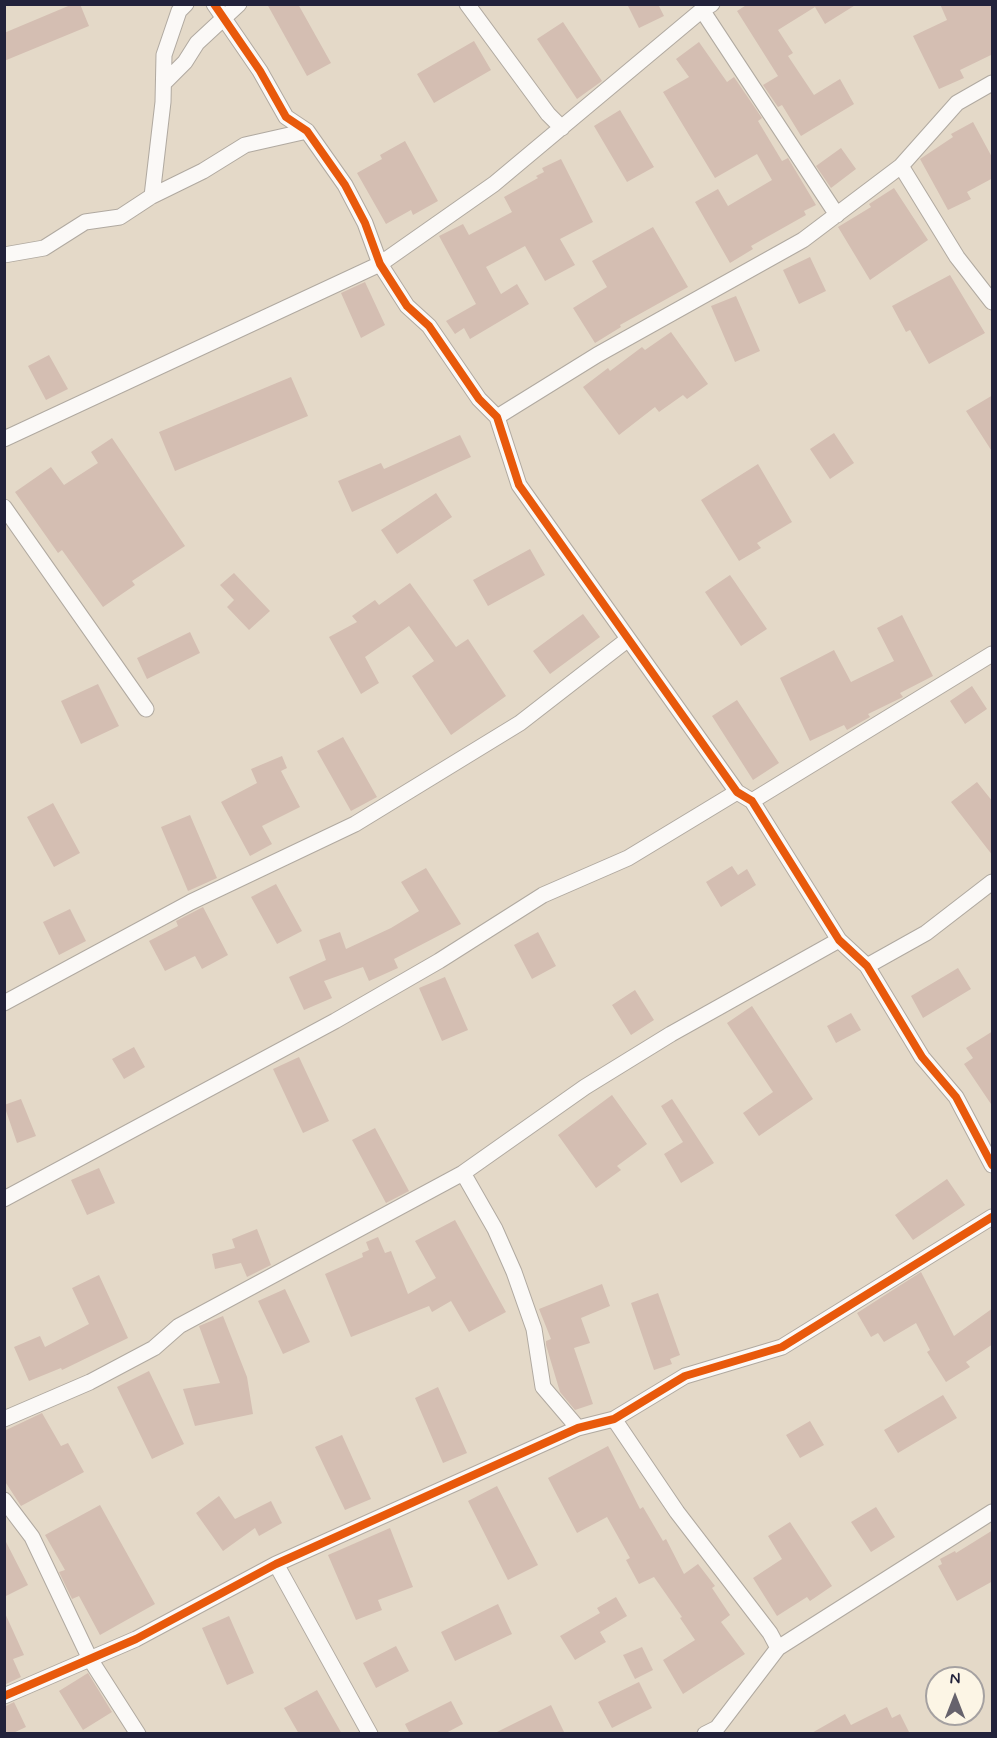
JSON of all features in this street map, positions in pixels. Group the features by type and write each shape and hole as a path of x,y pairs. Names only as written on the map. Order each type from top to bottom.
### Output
{"street":[{"path":"152,196 164,83 164,55 179,11 186,4"},
{"path":"164,83 219,10 239,4"},
{"path":"467,4 548,114 562,128"},
{"path":"4,439 380,264 494,184 707,7 837,216"},
{"path":"219,10 260,71 286,117 307,131 345,185 365,223 380,264 407,306 429,326 479,399 497,417 519,485 737,792 752,801 839,940 867,966 922,1057 956,1097 993,1165"},
{"path":"497,417 597,355 803,240 901,166 957,103 993,83"},
{"path":"4,255 44,248 85,222 120,217 152,196 203,171 245,145 307,131"},
{"path":"901,166 957,257 993,302"},
{"path":"4,507 146,709"},
{"path":"4,1003 191,902 355,824 520,723 627,640"},
{"path":"752,801 993,654"},
{"path":"4,1199 335,1021 439,961 543,895 628,858 737,792"},
{"path":"867,966 926,933 993,882"},
{"path":"4,1419 90,1382 154,1348 179,1326 463,1173 594,1082 671,1034 839,940"},
{"path":"463,1173 495,1228 514,1272 534,1329 543,1387 578,1428"},
{"path":"4,1696 136,1639 276,1564 578,1428 614,1419 685,1376 782,1347 993,1217"},
{"path":"614,1419 677,1512 770,1633 778,1648"},
{"path":"4,1500 32,1537 90,1659 138,1734"},
{"path":"705,1734 717,1728 778,1648 993,1512"},
{"path":"276,1564 370,1734"}],"building":[{"path":"73,4 80,4 89,26 4,61 4,33"},
{"path":"267,4 298,4 331,63 307,76"},
{"path":"627,4 658,4 664,16 639,28"},
{"path":"748,4 857,4 825,24 815,7 778,30 793,53 788,56 814,95 840,79 854,104 801,136 782,105 778,107 763,85 778,76 737,11"},
{"path":"940,4 993,4 993,54 960,70 964,78 939,89 913,36 947,20"},
{"path":"563,22 602,81 577,99 537,39"},
{"path":"474,41 491,70 434,103 417,74"},
{"path":"699,42 727,82 734,77 762,118 758,121 782,161 788,158 816,205 804,211 806,215 751,246 753,249 730,263 695,202 718,189 728,206 772,180 757,154 715,178 663,92 689,77 676,59"},
{"path":"620,110 654,167 627,182 594,126"},
{"path":"973,122 993,159 993,178 967,192 971,199 948,210 920,159 953,137 951,134"},
{"path":"405,141 438,201 413,215 411,210 386,224 357,173 382,159 380,155"},
{"path":"841,148 856,169 831,188 816,166"},
{"path":"561,159 593,222 560,239 575,265 545,281 525,246 486,267 501,294 517,284 529,304 470,339 464,328 455,334 446,321 476,304 439,236 463,224 469,235 512,212 504,197 538,178 536,176 544,172 542,168"},
{"path":"894,188 928,240 870,280 838,227 871,207 869,204"},
{"path":"653,227 688,287 620,325 621,327 595,343 573,308 607,287 592,261"},
{"path":"810,257 826,291 799,304 783,270"},
{"path":"950,275 985,333 929,364 910,330 906,332 892,306"},
{"path":"365,282 385,325 361,338 341,293"},
{"path":"736,296 760,351 735,362 711,306"},
{"path":"671,332 708,384 687,399 683,395 659,412 655,407 619,435 583,387 608,368 610,371 642,347 645,350"},
{"path":"49,355 68,389 46,400 28,366"},
{"path":"291,377 308,416 175,471 159,432"},
{"path":"993,395 993,453 966,411"},
{"path":"834,433 854,463 830,479 810,449"},
{"path":"460,435 471,457 352,512 338,481 381,463 384,469"},
{"path":"112,438 185,546 132,581 135,585 103,607 62,550 58,553 15,492 51,467 64,485 98,463 91,452"},
{"path":"758,464 792,522 757,543 761,548 739,561 701,500"},
{"path":"436,493 452,517 397,554 381,530"},
{"path":"530,549 545,575 488,606 473,580"},
{"path":"234,573 270,611 249,630 227,607 234,600 220,585"},
{"path":"730,575 767,629 741,646 705,592"},
{"path":"410,583 456,647 468,639 506,696 451,735 412,676 434,661 409,626 365,657 379,683 361,694 329,637 357,622 352,616 375,600 379,605"},
{"path":"583,614 600,637 550,674 533,651"},
{"path":"902,615 933,676 900,693 903,697 868,714 870,717 847,730 844,725 810,741 780,678 834,650 851,682 894,661 877,628"},
{"path":"190,632 200,653 147,679 137,658"},
{"path":"98,684 119,726 81,744 61,701"},
{"path":"972,686 987,709 965,724 950,701"},
{"path":"737,700 779,763 753,780 712,716"},
{"path":"343,737 377,797 351,811 317,751"},
{"path":"282,756 287,768 281,771 300,807 262,826 272,844 250,856 221,802 257,783 251,769"},
{"path":"977,782 993,802 993,856 951,802"},
{"path":"53,803 80,853 54,867 27,817"},
{"path":"190,815 217,878 188,891 161,827"},
{"path":"732,866 738,875 747,869 756,885 721,907 706,882"},
{"path":"426,868 461,924 394,959 398,968 369,981 363,967 324,981 332,998 304,1010 289,977 326,960 319,940 340,932 346,949 391,928 419,911 401,882"},
{"path":"276,884 302,931 277,944 251,897"},
{"path":"203,907 228,955 202,969 195,956 165,971 149,941 178,926 176,921"},
{"path":"70,909 86,941 59,955 43,922"},
{"path":"538,932 556,966 532,979 514,945"},
{"path":"958,968 971,989 923,1018 911,996"},
{"path":"445,977 468,1030 442,1041 419,988"},
{"path":"635,990 654,1020 631,1035 612,1005"},
{"path":"752,1006 813,1099 759,1136 743,1113 773,1092 727,1023"},
{"path":"851,1013 861,1030 836,1043 827,1026"},
{"path":"993,1031 993,1107 964,1064 973,1058 966,1048"},
{"path":"134,1047 145,1067 124,1079 112,1059"},
{"path":"299,1057 329,1121 303,1133 273,1069"},
{"path":"612,1095 647,1144 617,1166 621,1170 596,1188 558,1135"},
{"path":"21,1099 36,1136 17,1143 4,1105"},
{"path":"672,1099 714,1163 681,1183 664,1154 683,1142 661,1106"},
{"path":"375,1128 409,1191 386,1203 352,1140"},
{"path":"99,1168 115,1203 87,1215 71,1180"},
{"path":"947,1179 965,1205 913,1240 895,1215"},
{"path":"455,1220 506,1312 469,1332 451,1301 432,1312 429,1306 351,1337 325,1274 363,1257 362,1253 369,1250 366,1242 378,1237 385,1253 391,1251 408,1294 436,1278 415,1241"},
{"path":"257,1229 271,1265 247,1277 241,1263 215,1269 212,1254 235,1248 232,1239"},
{"path":"921,1272 954,1336 993,1308 993,1344 966,1362 970,1367 946,1382 927,1352 930,1350 916,1323 884,1342 878,1333 871,1337 857,1313"},
{"path":"99,1275 128,1338 62,1370 61,1368 29,1381 14,1347 40,1336 45,1347 89,1324 72,1288"},
{"path":"602,1284 610,1306 581,1318 590,1343 574,1348 593,1404 575,1410 560,1392 546,1345 546,1341 551,1339 539,1309"},
{"path":"285,1289 310,1342 283,1354 258,1301"},
{"path":"658,1293 680,1355 670,1359 672,1364 654,1370 631,1303"},
{"path":"223,1316 247,1377 253,1414 195,1426 183,1389 220,1383 199,1326"},
{"path":"149,1371 184,1444 152,1459 117,1387"},
{"path":"438,1387 467,1453 443,1463 415,1398"},
{"path":"943,1395 957,1418 898,1453 884,1430"},
{"path":"42,1413 61,1446 68,1443 84,1472 21,1506 4,1480 4,1431"},
{"path":"810,1421 824,1445 800,1458 786,1435"},
{"path":"342,1435 371,1499 345,1510 315,1447"},
{"path":"608,1446 640,1509 643,1507 663,1541 666,1539 684,1574 698,1564 715,1586 712,1588 730,1615 721,1622 745,1654 683,1694 663,1660 695,1640 680,1618 682,1617 654,1577 639,1584 626,1560 630,1558 607,1517 577,1533 548,1478"},
{"path":"497,1486 538,1565 508,1580 468,1501"},
{"path":"219,1496 235,1519 271,1501 282,1523 259,1536 255,1528 223,1551 196,1513"},
{"path":"100,1505 155,1604 100,1635 79,1596 72,1599 59,1572 65,1570 45,1535"},
{"path":"876,1507 895,1537 871,1552 851,1522"},
{"path":"790,1522 832,1586 810,1601 807,1597 777,1616 753,1578 782,1559 768,1536"},
{"path":"390,1528 413,1587 378,1600 382,1610 356,1620 328,1555"},
{"path":"993,1530 993,1581 957,1601 938,1566 942,1564 940,1559 955,1551 956,1553"},
{"path":"4,1538 28,1585 4,1597"},
{"path":"616,1597 627,1616 600,1632 606,1642 575,1660 560,1636 600,1613 597,1608"},
{"path":"498,1604 512,1634 455,1661 441,1632"},
{"path":"4,1611 24,1655 13,1659 21,1677 4,1685"},
{"path":"229,1616 254,1673 227,1685 202,1628"},
{"path":"396,1646 409,1671 376,1688 363,1663"},
{"path":"642,1647 653,1670 635,1679 623,1655"},
{"path":"88,1673 112,1712 83,1730 59,1691"},
{"path":"639,1682 652,1708 612,1728 598,1702"},
{"path":"317,1690 342,1734 299,1734 284,1708"},
{"path":"451,1701 463,1724 444,1734 410,1734 405,1724"},
{"path":"14,1702 26,1727 11,1734 4,1734 4,1707"},
{"path":"551,1705 565,1734 493,1734"},
{"path":"887,1707 892,1718 900,1714 910,1734 810,1734 845,1714 851,1725"}],"cycle path":[{"path":"214,4 260,71 286,117 307,131 345,185 365,223 380,264 407,306 429,326 479,399 497,417 519,485 737,792 752,801 839,940 867,966 922,1057 956,1097 992,1165"},
{"path":"4,1696 136,1639 276,1564 578,1428 614,1419 685,1376 782,1347 992,1217"}]}
